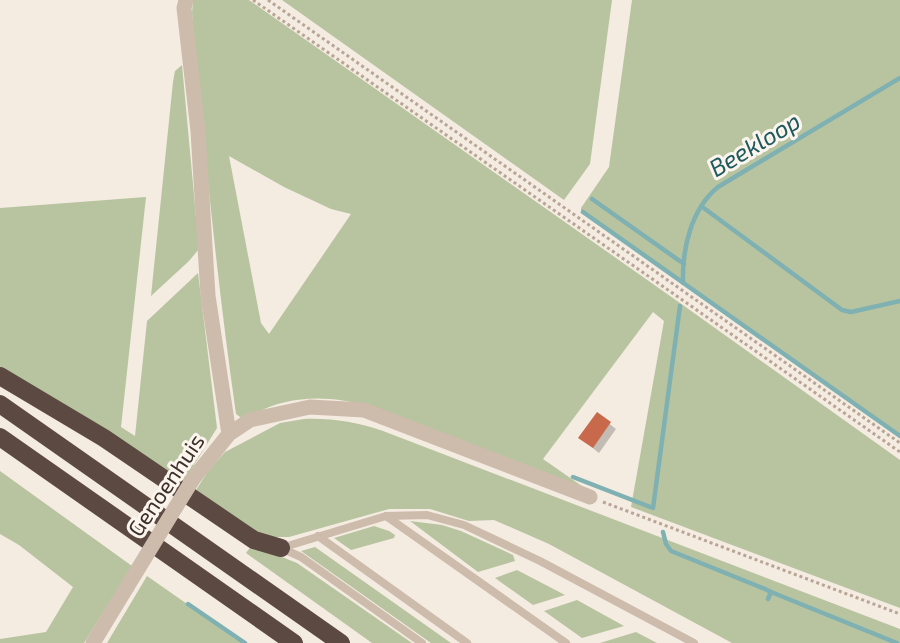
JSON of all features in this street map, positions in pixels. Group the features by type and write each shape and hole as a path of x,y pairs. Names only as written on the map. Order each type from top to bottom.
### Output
{"highway":[{"path":"0,376 104,438 254,540 281,548"},
{"path":"0,404 341,643"},
{"path":"0,437 294,643"}],"street":[{"path":"186,0 184,8 198,131 208,296 229,434"},
{"name":"Genoenhuis","path":"93,643 193,479 229,434 250,420 310,407 364,410 590,497"}],"lane":[{"path":"281,548 386,516 427,515 464,525 540,561 694,643"},
{"path":"386,516 566,643"},
{"path":"318,536 467,643"},
{"path":"281,548 301,557 422,643"}],"path":[{"path":"253,0 900,452"},
{"path":"268,0 900,443"},
{"path":"590,497 900,614"}],"green space":[{"path":"193,0 249,0 900,460 900,608 631,507 664,321 653,312 543,459 586,489 367,406 351,402 304,399 273,406 244,420 236,414 211,214 192,13","holes":["229,156 284,187 331,209 351,214 269,334 261,323"]},
{"path":"282,0 612,0 590,164 564,200"},
{"path":"632,0 900,0 900,436 684,281 581,211 609,167"},
{"path":"182,65 199,249 151,296 173,82 175,71"},
{"path":"146,197 121,427 135,436 147,321 198,273 217,428 183,483 0,368 0,208"},
{"path":"304,419 344,421 383,431 900,629 900,643 732,643 549,544 494,520 469,521 430,509 389,509 289,537 272,537 255,531 194,493 209,470 225,452 280,423"},
{"path":"0,471 132,566 84,643 0,643 0,639 46,632 73,587 19,545 0,534"},
{"path":"410,521 442,525 461,531 513,555 515,561 478,572"},
{"path":"374,526 389,531 395,535 394,538 351,550 334,538"},
{"path":"252,545 297,563 412,643 372,643 246,553"},
{"path":"315,547 451,643 431,643 301,551"},
{"path":"517,570 565,595 533,605 495,578"},
{"path":"147,576 243,643 107,643"},
{"path":"577,600 624,626 582,638 544,611"},
{"path":"636,632 657,643 600,643"}],"building":[{"path":"597,412 611,422 593,448 578,438"}],"waterway":[{"name":"Beekloop","path":"683,283 684,257 690,230 701,207 718,187 900,78"},
{"path":"592,199 684,264"},
{"path":"701,206 842,310 851,312 900,301"},
{"path":"583,212 900,436"},
{"name":"Beekloop","path":"573,477 653,508 680,306"},
{"name":"Beekloop","path":"663,532 666,544 671,551 765,589 771,592 768,599"},
{"path":"771,592 897,643"},
{"path":"188,604 245,643"}]}
